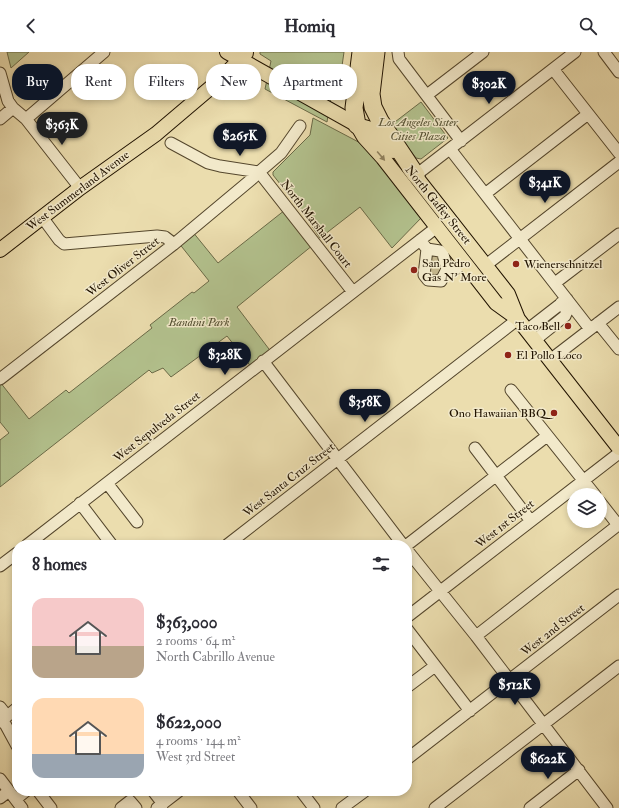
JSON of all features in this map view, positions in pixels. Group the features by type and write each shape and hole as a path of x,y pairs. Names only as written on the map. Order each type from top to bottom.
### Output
{"highway":[{"path":"357,125 354,108 361,52"},
{"path":"376,52 371,94 373,108 416,175"}],"main road":[{"name":"North Gaffey Street","path":"238,54 268,75 357,125 367,127 375,132 416,175 486,265 508,294 527,329 619,448"},
{"name":"West Summerland Avenue","path":"2,245 156,134 222,78 238,54"},
{"name":"North Gaffey Street","path":"357,125 364,137 383,158 496,303 527,329"}],"street":[{"path":"26,119 104,52"},
{"path":"398,52 399,59 461,140"},
{"path":"427,96 483,52"},
{"path":"416,175 575,52"},
{"path":"604,52 619,72"},
{"path":"553,69 619,154"},
{"path":"0,73 8,101 13,108 26,119 80,188"},
{"path":"0,119 13,108"},
{"path":"485,194 588,114"},
{"path":"171,143 208,163 259,172 281,153 300,126"},
{"path":"450,149 555,283 564,301 619,349"},
{"path":"486,265 619,162"},
{"name":"West Oliver Street","path":"0,379 174,244 259,172"},
{"name":"North Marshall Court","path":"259,172 353,292"},
{"path":"42,217 59,240 64,244 157,236 165,237 174,244"},
{"name":"West Sepulveda Street","path":"33,540 437,227"},
{"path":"555,283 619,234"},
{"path":"420,240 436,263 454,270 464,263"},
{"name":"West Santa Cruz Street","path":"233,540 336,460 527,329 565,316 567,311 564,301"},
{"path":"550,360 619,306"},
{"path":"263,361 336,460 399,540"},
{"path":"510,390 589,488"},
{"path":"412,541 547,436"},
{"path":"475,448 530,520"},
{"name":"West 1st Street","path":"412,613 530,520 619,453"},
{"path":"107,483 137,522"},
{"path":"80,503 108,540"},
{"path":"476,636 618,525 607,511"},
{"path":"412,556 476,636 607,808"},
{"path":"0,566 12,557"},
{"name":"West 2nd Street","path":"412,755 619,595"},
{"path":"412,636 470,711"},
{"path":"412,683 435,666"},
{"path":"435,808 619,666"},
{"path":"12,711 2,716 12,736"},
{"path":"530,808 579,770"},
{"path":"0,779 12,794"},
{"path":"42,796 51,808"},
{"path":"155,796 160,806 173,796"},
{"path":"242,796 250,808"},
{"path":"305,796 314,808"},
{"path":"342,808 358,796"},
{"path":"0,798 16,799"},
{"path":"121,808 130,801 136,808"}],"green space":[{"path":"7,52 29,52 16,64 12,64 11,68"},
{"path":"260,52 344,52 342,64 270,64 271,61 260,54"},
{"path":"269,70 269,91 265,89"},
{"path":"286,100 330,100 327,122"},
{"name":"Los Angeles Sister Cities Plaza","path":"421,102 448,138 421,159 416,158 391,125"},
{"path":"313,118 368,147 422,217 392,248 360,207 320,238 304,214 273,175 273,172 310,135"},
{"name":"Bandini Park","path":"285,210 313,245 237,307 272,353 252,368 227,336 171,377 163,368 152,373 149,370 0,487 0,440 9,433 0,422 0,382 29,419 66,390 69,393 152,328 150,325 192,292 194,293 209,281 178,242 192,231 218,263"}],"tunnel":[{"path":"430,258 441,260"},
{"path":"429,268 439,270"}],"place":[{"name":"Wienerschnitzel","path":"516,264"},
{"name":"San Pedro Gas N' More","path":"414,270"},
{"name":"Taco Bell","path":"568,326"},
{"name":"El Pollo Loco","path":"508,355"},
{"name":"Ono Hawaiian BBQ","path":"554,413"}]}
